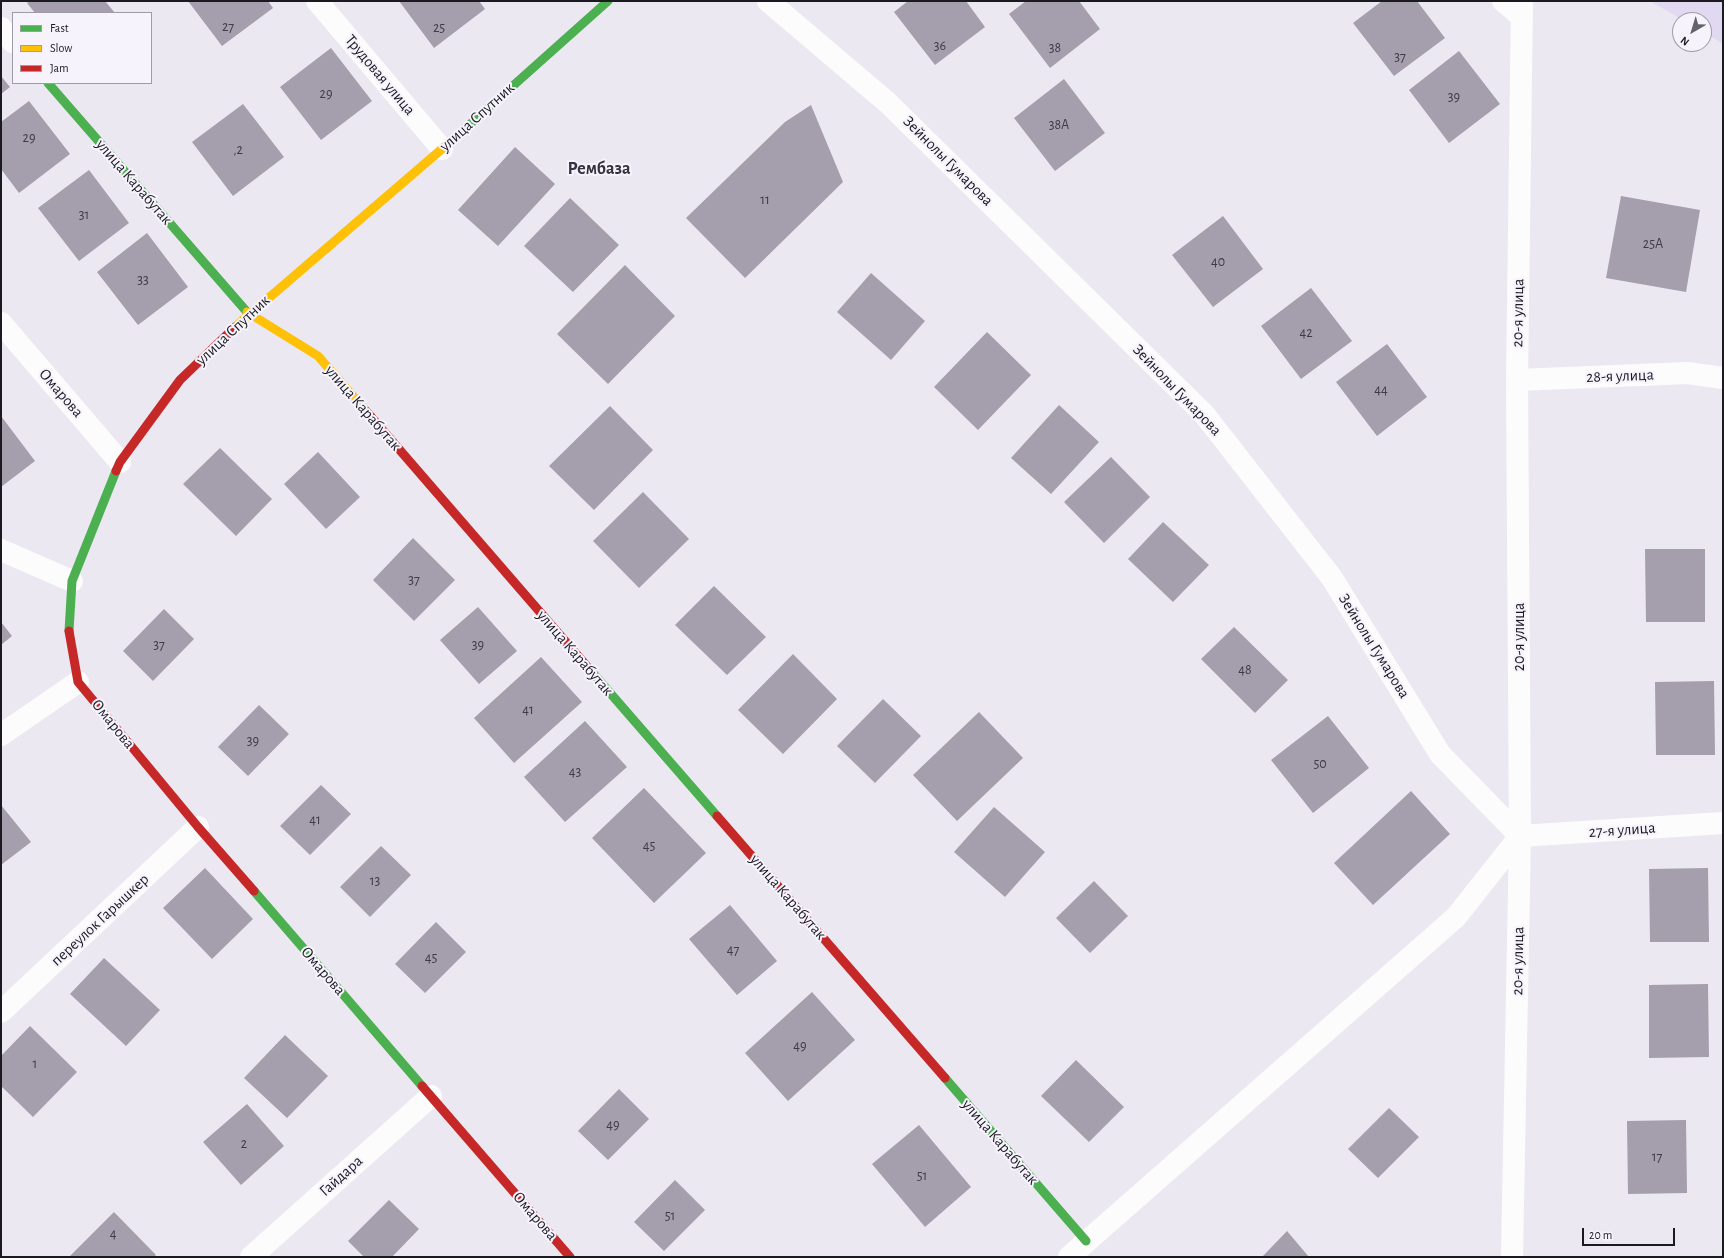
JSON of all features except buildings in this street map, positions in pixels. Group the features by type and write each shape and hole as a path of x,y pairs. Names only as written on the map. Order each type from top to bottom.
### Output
{"street":[{"name":"Трудовая улица","path":"317,1 442,149"},
{"name":"улица Спутник","path":"78,682 69,631 72,581 120,462 180,380 249,314 442,149 608,1"},
{"name":"Зейнолы Гумарова","path":"768,1 888,103 1204,414 1332,578 1440,754 1520,836"},
{"path":"1502,1 1522,9"},
{"name":"20-я улица","path":"1512,1257 1520,836 1517,380 1522,9"},
{"path":"1,28 12,41"},
{"name":"улица Карабутак","path":"49,84 249,314 318,356 1086,1241"},
{"name":"Омарова","path":"1,323 120,462"},
{"name":"28-я улица","path":"1517,380 1688,373 1723,378"},
{"path":"1,550 72,581"},
{"path":"1,735 78,682"},
{"name":"Омарова","path":"78,682 198,828 570,1257"},
{"name":"27-я улица","path":"1520,836 1723,823"},
{"name":"переулок Гарышкер","path":"1,1012 198,828"},
{"path":"1069,1257 1456,917 1520,836"},
{"name":"Гайдара","path":"251,1257 431,1096"}],"shaded area":[{"path":"1650,1 1723,1 1723,44 1712,37 1712,12 1672,12 1672,14"}],"traffic: fast":[{"path":"450,142 608,1"},
{"path":"49,84 247,312"},
{"path":"69,631 72,581 116,471"},
{"path":"591,671 717,816"},
{"path":"254,891 422,1086"},
{"path":"945,1078 1086,1241"}],"traffic: slow":[{"path":"235,327 450,142"},
{"path":"247,312 318,356 366,411"}],"traffic: jam":[{"path":"116,471 120,462 180,380 235,327"},
{"path":"366,411 591,671"},
{"path":"69,631 78,682 198,827 254,891"},
{"path":"717,816 945,1078"},
{"path":"422,1086 570,1257"}],"district":[{"name":"Рембаза","path":"599,169"}]}
